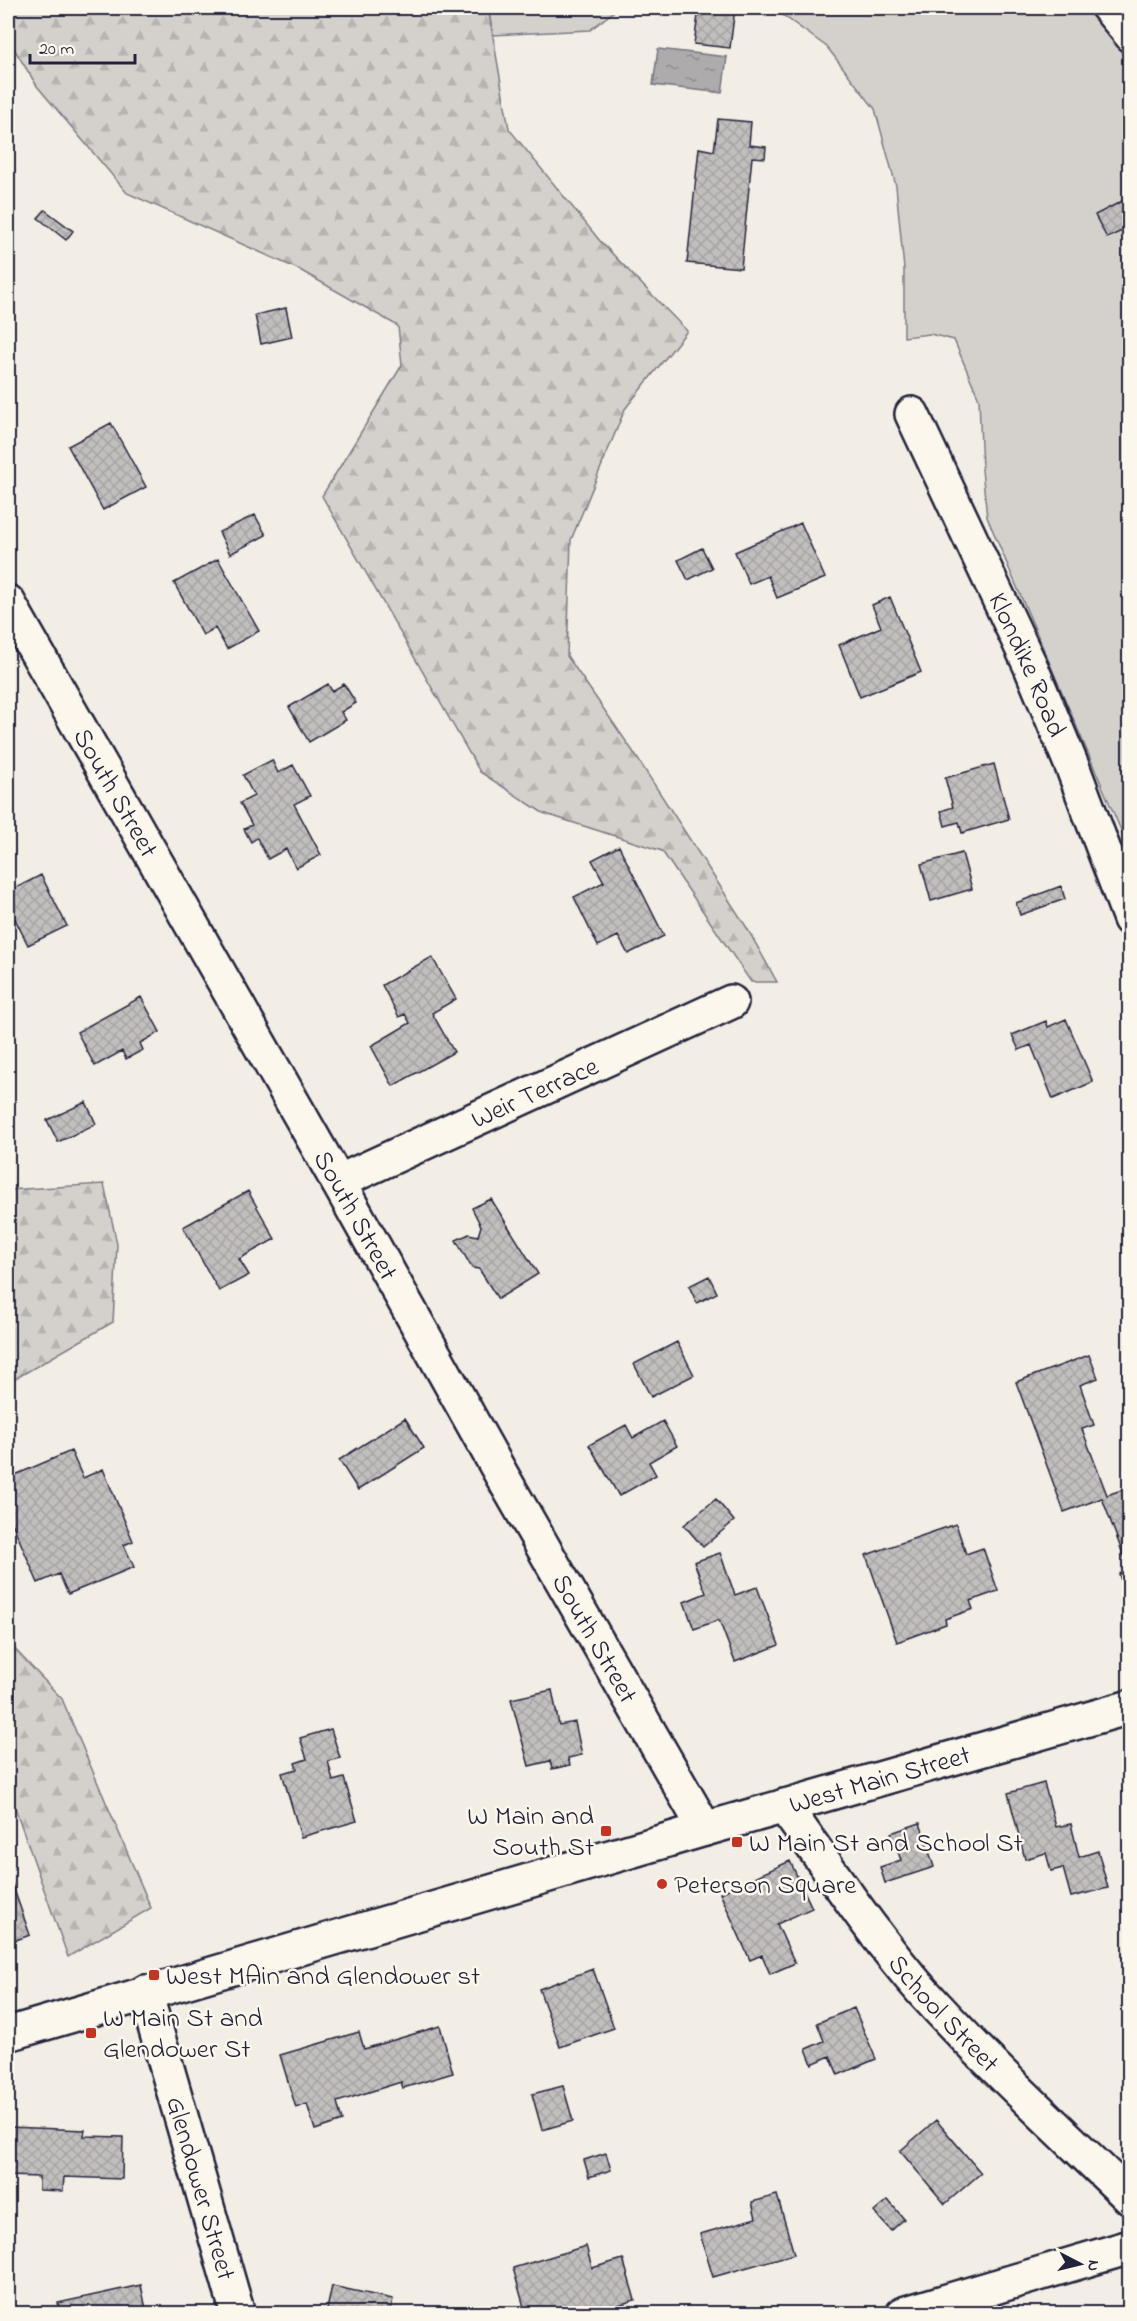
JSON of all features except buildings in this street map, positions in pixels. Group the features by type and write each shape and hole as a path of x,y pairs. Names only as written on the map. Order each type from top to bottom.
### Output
{"street":[{"name":"Klondike Road","path":"912,414 1030,665 1074,771 1130,919"},
{"name":"South Street","path":"8,602 338,1182 501,1474 705,1829"},
{"name":"Weir Terrace","path":"338,1182 731,1002"},
{"name":"West Main Street","path":"8,2034 145,1992 1130,1707"},
{"name":"School Street","path":"784,1806 867,1922 922,1990 971,2043 1130,2198"},
{"name":"Glendower Street","path":"145,1992 238,2313"},
{"path":"903,2313 1130,2247"}],"lane":[{"path":"1101,8 1130,43"}],"green space":[{"path":"8,8 488,8 509,129 600,241 687,331 625,409 571,540 567,656 632,750 747,928 777,982 751,982 662,851 543,813 480,772 322,496 402,365 398,326 298,269 127,193 37,86 8,39"},
{"path":"488,8 618,8 590,30 493,35"},
{"path":"773,8 1129,8 1129,849 987,517 982,470 979,399 954,340 930,334 904,337 904,269 896,186 875,109 827,47"},
{"path":"104,1184 117,1244 113,1322 8,1383 8,1190"},
{"path":"8,1642 62,1699 151,1908 68,1957 8,1788"}],"water":[{"path":"658,49 727,57 722,93 653,85"}],"place":[{"name":"W Main and South St","path":"606,1831"},
{"name":"W Main St and School St","path":"737,1842"},
{"name":"Peterson Square","path":"662,1884"},
{"name":"West MAin and Glendower st","path":"154,1975"},
{"name":"W Main St and Glendower St","path":"91,2033"}]}
